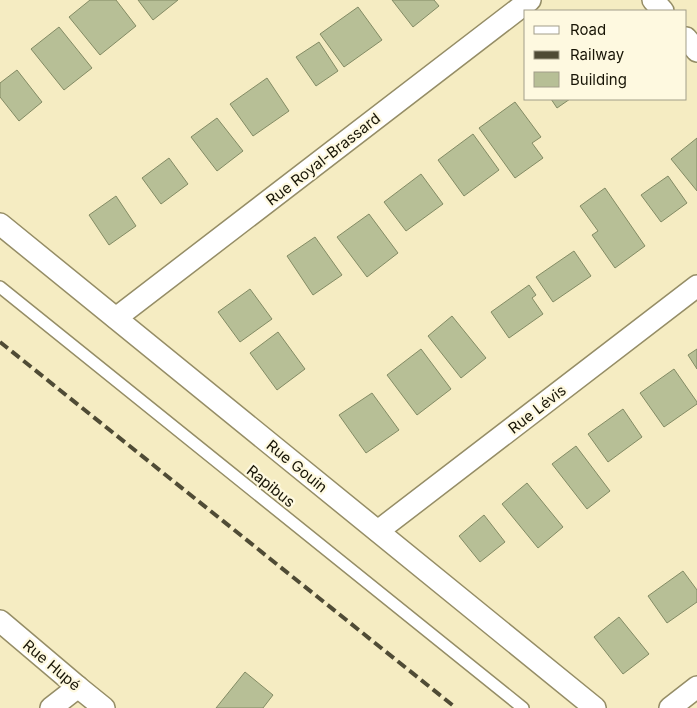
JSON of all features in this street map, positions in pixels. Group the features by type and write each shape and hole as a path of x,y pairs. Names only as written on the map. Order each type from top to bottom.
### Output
{"street":[{"name":"Rue Royal-Brassard","path":"116,318 530,0"},
{"path":"653,0 662,10"},
{"path":"687,39 697,51"},
{"name":"Rue Gouin","path":"0,224 595,708"},
{"name":"Rue Lévis","path":"378,531 697,286"},
{"name":"Rue Hupé","path":"0,621 104,708"},
{"path":"51,708 78,687"},
{"path":"670,708 697,687"}],"lane":[{"name":"Rapibus","path":"0,287 523,708"}],"building":[{"path":"90,0 116,0 136,26 100,55 69,17"},
{"path":"138,0 178,0 153,20"},
{"path":"392,0 434,0 439,6 413,27"},
{"path":"358,7 382,40 344,67 320,34"},
{"path":"59,27 92,68 64,90 31,49"},
{"path":"319,42 338,71 316,86 296,57"},
{"path":"17,70 42,102 19,121 0,97 0,83"},
{"path":"267,78 289,111 253,136 230,104"},
{"path":"552,100 569,100 557,108"},
{"path":"515,102 541,137 532,143 543,158 515,178 479,128"},
{"path":"217,118 243,151 217,171 191,137"},
{"path":"473,134 499,170 464,196 438,160"},
{"path":"697,138 697,191 671,159"},
{"path":"169,158 188,184 161,204 142,178"},
{"path":"421,174 443,204 406,231 384,202"},
{"path":"668,176 687,203 661,222 641,195"},
{"path":"605,188 645,246 615,268 592,235 598,231 580,206"},
{"path":"116,196 136,226 109,245 89,215"},
{"path":"369,214 398,253 367,277 337,237"},
{"path":"315,237 342,275 313,295 287,256"},
{"path":"574,251 591,276 553,302 536,277"},
{"path":"529,285 536,295 532,298 543,314 509,338 491,312"},
{"path":"250,289 272,319 240,342 218,312"},
{"path":"452,316 486,358 461,378 428,336"},
{"path":"278,332 305,369 277,390 250,353"},
{"path":"421,349 451,389 417,415 387,375"},
{"path":"697,349 697,369 688,355"},
{"path":"674,369 697,404 664,427 640,393"},
{"path":"372,393 399,430 366,453 339,415"},
{"path":"623,409 642,437 608,462 588,434"},
{"path":"576,446 610,491 587,509 552,464"},
{"path":"527,483 563,527 538,548 502,504"},
{"path":"484,515 505,542 480,562 459,536"},
{"path":"683,571 697,590 697,602 667,623 648,596"},
{"path":"619,617 649,654 623,674 594,637"},
{"path":"245,672 273,695 263,708 216,708"}],"railway":[{"path":"0,342 456,708"}]}
